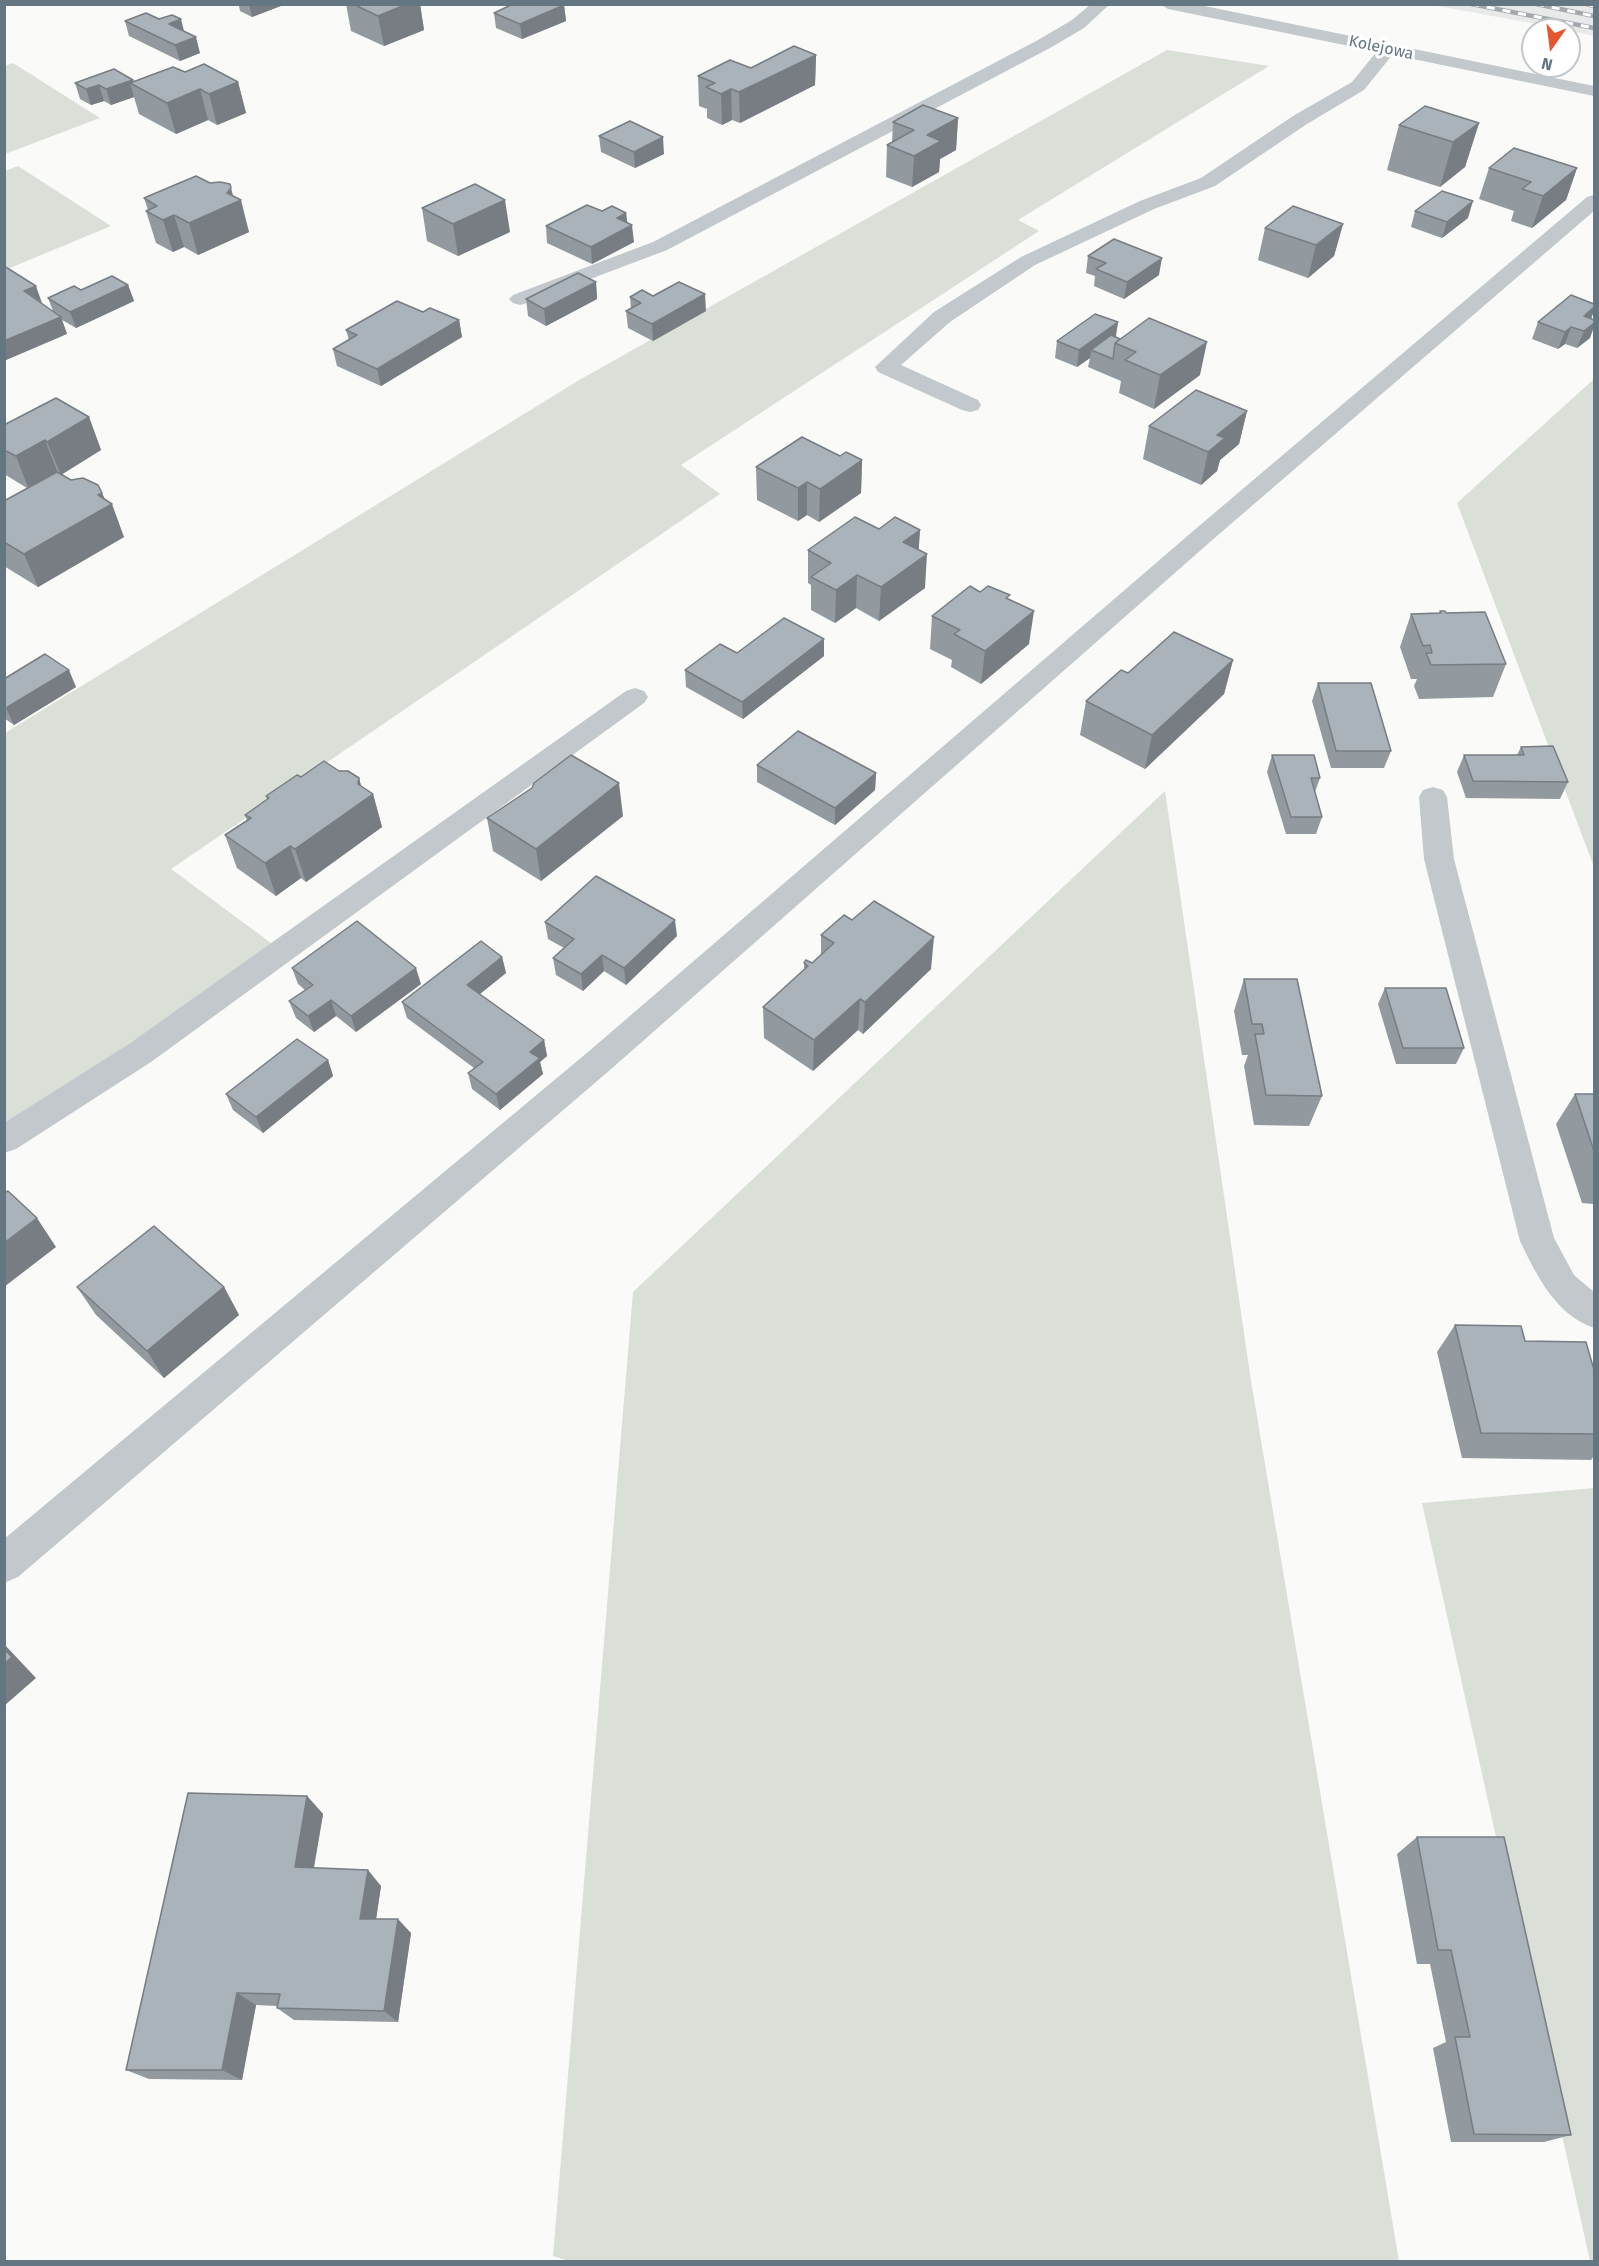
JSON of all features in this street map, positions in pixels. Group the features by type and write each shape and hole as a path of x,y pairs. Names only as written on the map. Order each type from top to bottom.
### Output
{"street":[{"path":"520,298 660,246 1044,44 1078,24 1102,4"},
{"name":"Kolejowa","path":"1168,4 1594,91"},
{"path":"970,405 886,367 942,316 1028,261 1147,204 1208,182 1300,120 1358,86 1388,49"},
{"path":"4,1564 599,1061 1201,537 1594,201"},
{"path":"4,1140 140,1053 635,697"},
{"path":"1433,797 1439,859 1537,1241 1562,1286 1594,1313"}],"shaded area":[{"path":"1432,5 1594,5 1594,36 1581,33 1581,18 1521,18 1521,21"},
{"path":"1167,50 1269,66 1018,220 1039,231 681,465 720,494 171,869 275,946 5,1128 5,733 581,379"},
{"path":"13,63 100,118 5,154 5,66"},
{"path":"18,166 111,226 5,270 5,171"},
{"path":"1594,379 1594,867 1457,503"},
{"path":"1165,791 1251,1381 1399,2261 572,2262 553,2256 633,1292"},
{"path":"1594,1488 1594,2261 1590,2261 1422,1503"}],"building":[{"path":"353,4 407,4 378,16"},
{"path":"513,4 564,5 520,24 494,13"},
{"path":"146,13 159,19 172,15 181,19 169,24 196,37 175,45 125,21"},
{"path":"794,46 816,55 739,92 731,89 721,94 706,87 715,83 698,76 730,60 751,68"},
{"path":"204,64 238,82 209,94 200,89 167,103 130,83 173,67 185,72"},
{"path":"114,69 133,80 106,89 99,85 86,89 75,83"},
{"path":"923,105 958,118 927,135 941,141 914,156 887,145 914,130 893,122"},
{"path":"1425,106 1479,123 1453,142 1399,125"},
{"path":"630,121 663,137 634,152 599,136"},
{"path":"1514,148 1577,168 1543,196 1522,189 1531,182 1489,168"},
{"path":"196,176 210,183 230,184 231,188 227,193 241,200 189,223 174,215 163,220 146,211 157,206 144,198"},
{"path":"475,184 505,200 453,224 422,208"},
{"path":"1442,191 1473,201 1447,222 1415,211"},
{"path":"587,205 602,211 612,206 626,213 617,218 632,225 591,247 546,226"},
{"path":"1293,206 1343,224 1316,245 1265,228"},
{"path":"1114,239 1162,258 1127,282 1096,269 1106,263 1088,256"},
{"path":"4,266 36,286 24,291 61,317 4,341"},
{"path":"578,273 596,282 544,309 526,299"},
{"path":"112,276 128,285 70,312 48,298 74,286 81,290"},
{"path":"679,282 705,294 652,324 626,311 641,303 630,297 642,290 653,296"},
{"path":"1571,295 1594,304 1594,307 1584,316 1594,320 1594,323 1584,331 1571,327 1565,332 1538,322"},
{"path":"397,301 423,312 430,308 459,320 377,369 333,349 357,335 346,330"},
{"path":"1095,314 1118,322 1079,350 1057,341"},
{"path":"1149,318 1207,342 1160,375 1125,360 1136,352 1115,343"},
{"path":"1111,335 1120,339 1115,343 1113,359 1091,350"},
{"path":"1196,390 1247,411 1217,435 1225,438 1208,452 1149,426"},
{"path":"56,398 89,417 47,442 45,440 16,456 4,450 4,425"},
{"path":"802,437 840,456 846,452 862,460 820,489 807,482 798,488 756,467"},
{"path":"57,472 71,480 83,478 98,485 102,493 98,495 112,504 24,554 4,542 4,501"},
{"path":"855,517 879,529 895,517 920,530 903,542 927,554 881,587 857,575 836,590 811,577 831,563 808,550"},
{"path":"970,586 980,592 988,586 1010,595 1006,598 1034,611 985,651 954,634 960,630 932,616"},
{"path":"1440,611 1446,613 1485,612 1506,664 1431,665 1426,653 1432,653 1430,645 1423,646 1411,614 1441,613"},
{"path":"784,618 824,639 742,702 685,670 720,644 737,653"},
{"path":"1174,632 1233,660 1152,735 1086,701 1121,670 1128,673"},
{"path":"45,654 69,670 6,708 4,707 4,679"},
{"path":"1318,683 1371,683 1391,751 1336,751"},
{"path":"798,731 876,773 835,808 757,765"},
{"path":"1553,746 1568,782 1473,781 1464,755 1524,755 1521,747"},
{"path":"571,755 619,783 536,849 487,818 532,788 534,783"},
{"path":"1272,755 1314,755 1320,778 1311,778 1322,817 1291,817"},
{"path":"324,761 339,771 348,771 359,778 358,784 373,794 295,849 290,846 265,863 225,835 251,818 245,815 269,798 266,796 297,775 301,777"},
{"path":"596,876 675,920 624,968 602,955 581,974 553,958 574,939 545,922"},
{"path":"874,901 934,937 865,1002 860,999 814,1040 763,1007 808,966 804,963 806,960 812,963 834,943 821,935 844,915 852,920"},
{"path":"357,921 416,968 351,1016 331,1000 308,1016 289,1001 313,985 292,968"},
{"path":"481,941 502,957 467,985 544,1040 530,1052 540,1058 496,1094 468,1073 483,1062 402,1002"},
{"path":"1244,979 1297,979 1322,1096 1266,1095 1255,1034 1264,1034 1262,1024 1252,1024"},
{"path":"1385,988 1446,988 1464,1048 1403,1048"},
{"path":"297,1039 328,1060 256,1117 226,1094"},
{"path":"1575,1094 1594,1094 1594,1151"},
{"path":"8,1191 37,1218 4,1243 4,1193"},
{"path":"154,1226 224,1287 147,1351 77,1287"},
{"path":"1455,1325 1521,1326 1525,1341 1586,1342 1594,1370 1594,1434 1481,1433"},
{"path":"4,1649 12,1657 4,1664"},
{"path":"188,1793 307,1796 295,1867 368,1870 360,1919 398,1919 384,2011 277,2008 280,1994 237,1993 222,2070 126,2070"},
{"path":"1417,1837 1504,1837 1571,2135 1474,2134 1455,2037 1470,2037 1451,1950 1438,1950"}],"railway":[{"path":"1471,4 1594,28"},
{"path":"1536,4 1594,16"},
{"path":"1586,4 1594,6"}]}
